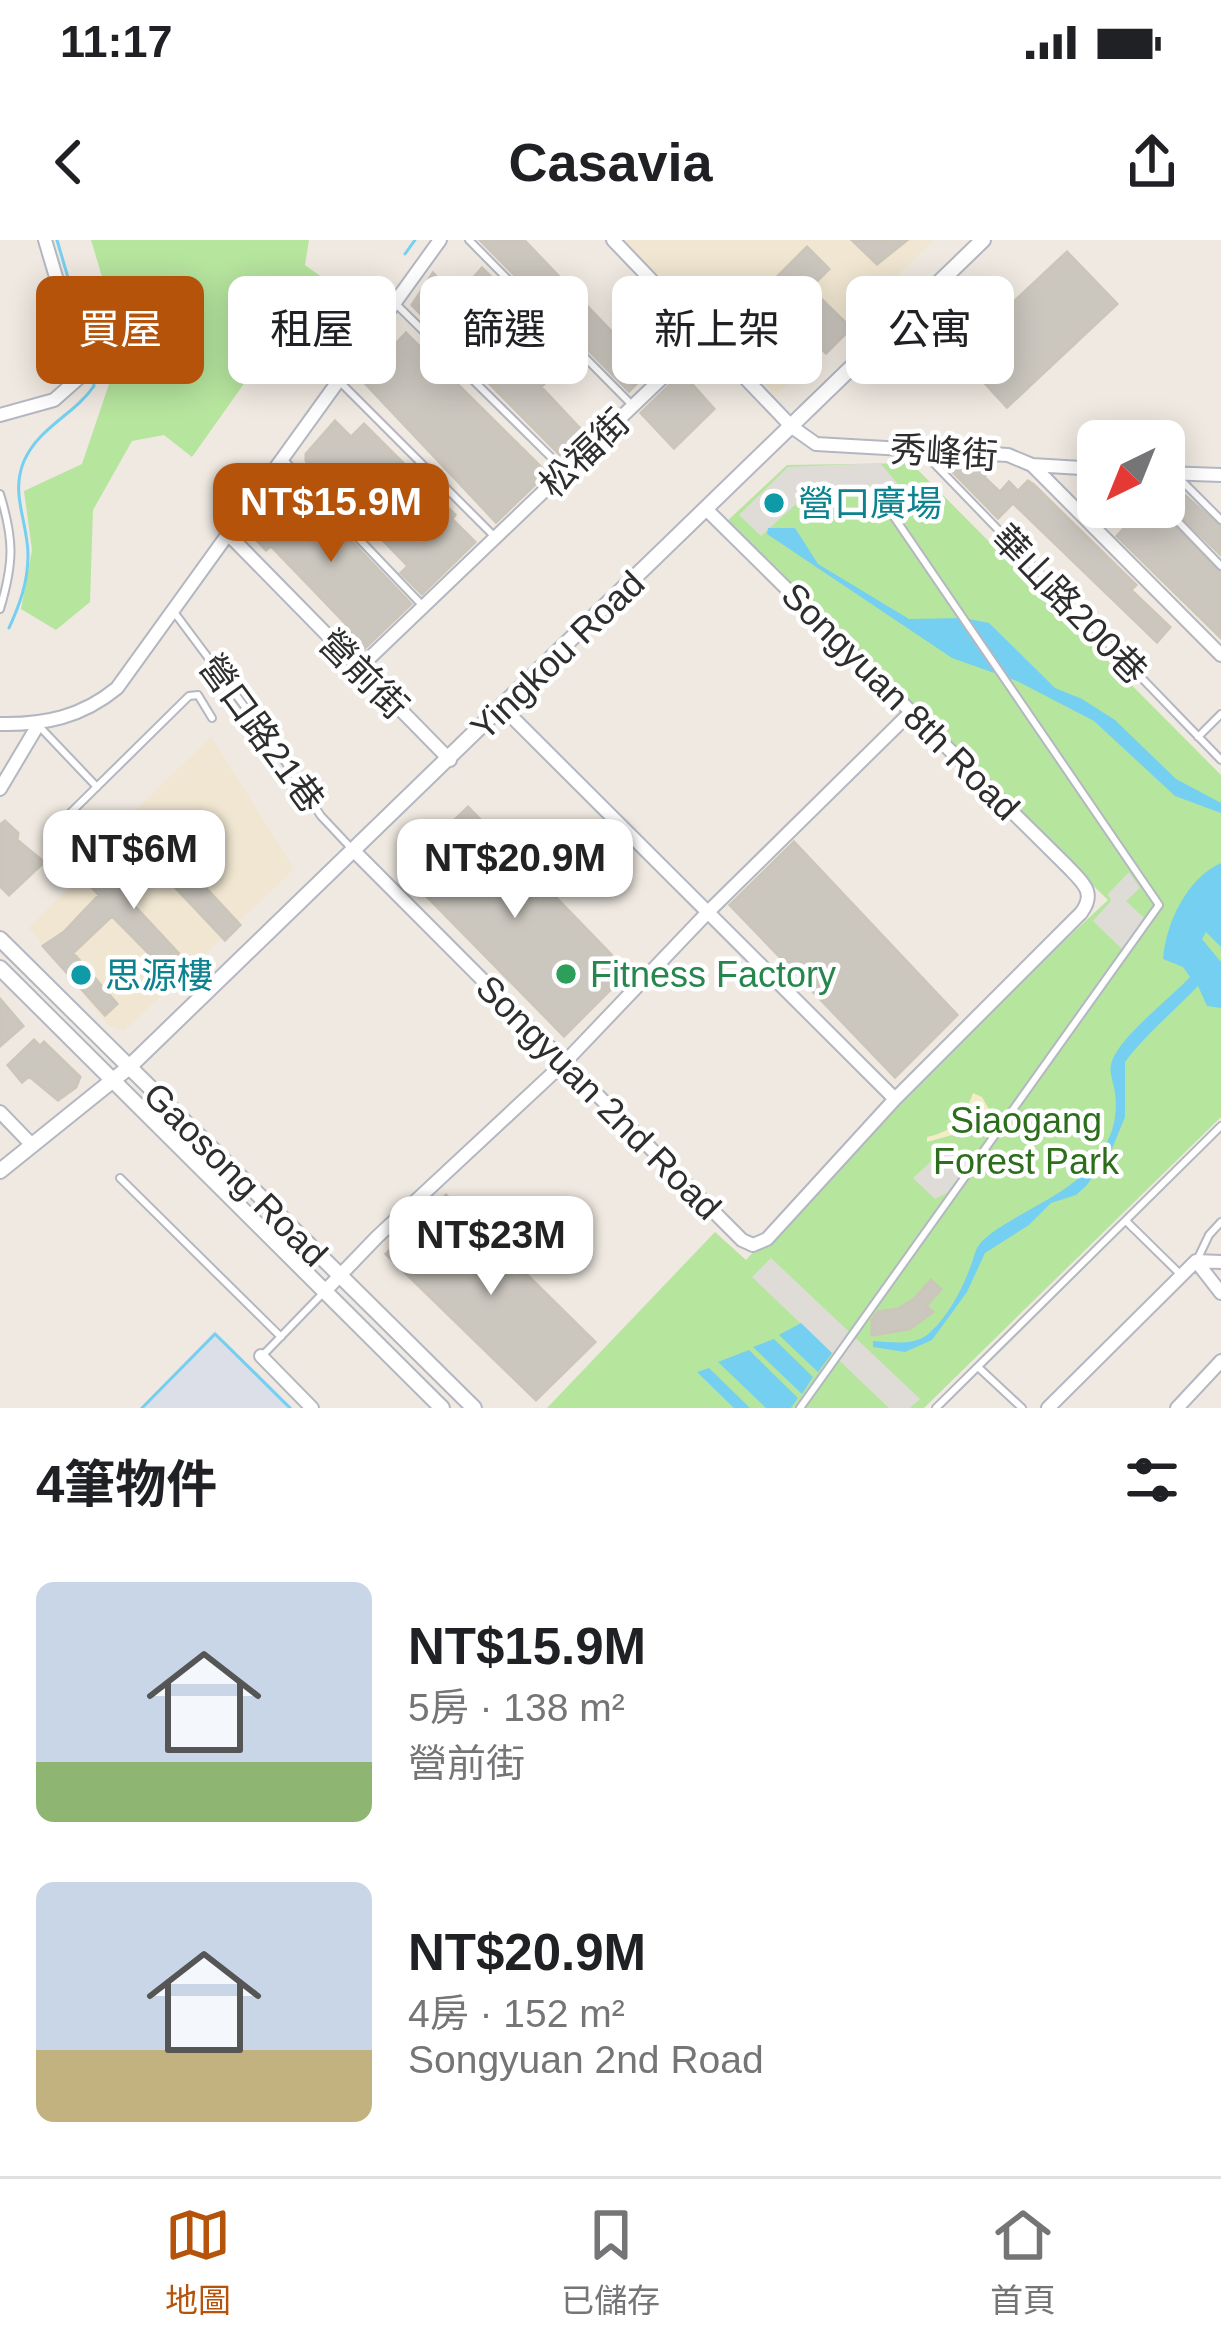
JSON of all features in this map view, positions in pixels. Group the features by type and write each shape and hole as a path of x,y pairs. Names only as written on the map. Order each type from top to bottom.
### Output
{"street":[{"path":"0,415 54,400 80,377 81,361 45,240"},
{"path":"396,299 440,240"},
{"path":"613,240 648,276"},
{"name":"Yingkou Road","path":"0,1171 128,1068 983,240"},
{"path":"0,724 38,725 100,702 116,688 337,384"},
{"name":"松福街","path":"358,669 656,384"},
{"path":"751,384 793,428"},
{"name":"秀峰街","path":"793,428 816,444 1008,454 1032,465 1077,468"},
{"path":"1032,465 1219,648"},
{"path":"1185,474 1221,476"},
{"name":"Songyuan 8th Road","path":"706,509 1083,883 1090,898 1081,913 895,1099"},
{"name":"營前街","path":"229,535 450,760"},
{"path":"503,708 895,1099"},
{"path":"325,1291 566,1061 708,912 911,712"},
{"path":"0,789 38,725"},
{"name":"Songyuan 2nd Road","path":"355,852 742,1240 753,1245 767,1239 895,1099"},
{"name":"Gaosong Road","path":"2,954 128,1068 474,1408"},
{"name":"Gaosong Road","path":"2,954 112,1082 442,1408"},
{"path":"0,1112 32,1145"},
{"path":"1196,1262 1221,1293"},
{"path":"1048,1408 1196,1262 1221,1262"},
{"path":"261,1356 312,1408"},
{"path":"1177,1408 1221,1361"}],"lane":[{"path":"469,240 633,406"},
{"path":"396,304 566,471"},
{"path":"342,384 496,537"},
{"name":"華山路200巷","path":"919,448 1221,760"},
{"path":"283,459 424,606"},
{"path":"1185,487 1221,520"},
{"path":"800,1408 1159,905 877,492"},
{"path":"0,494 13,535 11,572 0,609"},
{"path":"1184,528 1221,566"},
{"name":"營口路21巷","path":"174,612 321,816 355,852"},
{"path":"51,832 189,696 198,695 212,718"},
{"path":"1198,737 1221,714"},
{"path":"38,725 97,787"},
{"path":"936,1408 1221,1126"},
{"path":"120,1178 281,1336"},
{"path":"1126,1221 1181,1276"},
{"path":"1196,1262 1209,1234 1221,1222"},
{"path":"261,1356 325,1291"},
{"path":"978,1367 1022,1408"}],"shaded area":[{"path":"624,240 934,240 897,276 846,276 846,326 822,350 822,276 659,276"},
{"path":"765,384 787,384 776,395"},
{"name":"營口廣場","path":"880,463 898,484 809,492 761,536 739,515 788,467"},
{"path":"211,737 294,869 124,1031 109,1026 29,928 80,877 77,867"},
{"path":"1129,872 1140,888 1126,901 1144,918 1122,949 1093,921 1111,901 1108,894"},
{"path":"960,1152 974,1156 947,1193 935,1199 913,1178 935,1158"},
{"path":"771,1258 920,1399 910,1408 889,1408 752,1277"},
{"path":"215,1331 293,1408 140,1408"}],"green space":[{"path":"91,240 309,240 305,265 320,276 228,276 228,384 244,384 192,457 164,435 132,441 93,510 90,602 56,630 21,609 32,550 24,491 82,464 109,384 204,384 204,276 102,276"},
{"name":"Siaogang Forest Park","path":"911,463 1221,775 1221,1117 924,1408 547,1408 715,1232 746,1260 895,1099 1108,900 723,525 787,465"}],"sand":[{"path":"973,1093 982,1097 995,1120 988,1130 977,1118 970,1130 927,1142 927,1137 957,1122"}],"water":[{"path":"768,528 795,528 818,564 909,619 964,618 989,623 1055,688 1115,720 1176,779 1221,803 1221,813 1175,796 1094,721 1017,681 952,658 767,534"},
{"path":"1221,863 1221,947 1206,932 1202,939 1221,962 1221,1008 1207,1006 1198,986 1133,1052 1125,1062 1125,1117 1109,1156 1076,1195 1051,1203 1029,1225 985,1253 967,1292 932,1340 905,1352 873,1347 873,1341 908,1342 927,1335 954,1303 983,1240 1076,1181 1100,1154 1115,1117 1111,1068 1115,1055 1133,1031 1190,977 1183,967 1163,959 1169,931 1188,890"},
{"path":"801,1323 832,1353 818,1372 779,1335"},
{"path":"774,1339 813,1377 802,1394 753,1347"},
{"path":"749,1350 798,1398 791,1408 766,1408 718,1362"},
{"path":"709,1368 750,1408 734,1408 697,1372"}],"building":[{"path":"480,240 524,240 558,276 516,276"},
{"path":"852,240 907,240 877,264"},
{"path":"807,247 829,269 822,276 778,276"},
{"path":"1067,252 1117,304 1007,407 986,384 1014,384 1014,302"},
{"path":"822,300 846,323 846,333 826,353 822,349"},
{"path":"588,307 612,332 612,374 588,349"},
{"path":"406,333 420,347 420,384 457,384 547,473 496,522 366,384 396,384 396,344"},
{"path":"490,384 544,384 541,387 587,436 563,458"},
{"path":"671,384 692,384 714,409 674,448 641,413"},
{"path":"335,421 351,437 364,424 455,515 452,519 475,542 422,594 401,573 408,566 306,461 306,454"},
{"path":"947,466 992,467 984,477 1000,492 1009,482 1018,491 1028,481 1034,485 1136,585 1131,590 1170,627 1157,642 1013,503 998,518"},
{"path":"295,482 411,604 364,649 271,546 266,550 249,532"},
{"path":"1185,496 1221,527 1221,555 1185,520"},
{"path":"1124,528 1177,528 1221,573 1221,638 1117,536"},
{"path":"468,807 628,972 564,1036 402,871"},
{"path":"5,821 18,833 17,840 44,862 9,895 0,886 0,825"},
{"path":"138,827 172,862 177,857 240,925 225,940 158,869 128,899 191,967 176,981 112,916 73,953 117,1004 105,1015 43,946 64,932 99,895 85,880"},
{"path":"794,842 957,1015 895,1077 730,905"},
{"path":"0,999 23,1026 0,1046"},
{"path":"34,1040 40,1046 44,1042 80,1077 76,1087 58,1100 29,1076 22,1082 8,1065"},
{"path":"446,1195 595,1342 536,1400 386,1254"},
{"path":"931,1280 941,1289 926,1306 933,1312 909,1329 872,1335 872,1320 878,1312 898,1309"}],"waterway":[{"path":"9,628 28,565 19,497 24,461 38,439 94,386 88,346 57,240"},
{"path":"405,254 415,240"},
{"path":"142,1408 215,1334 290,1408"}],"place":[{"name":"營口廣場","path":"774,503"},
{"name":"Fitness Factory","path":"566,974"},
{"name":"思源樓","path":"81,975"}]}
